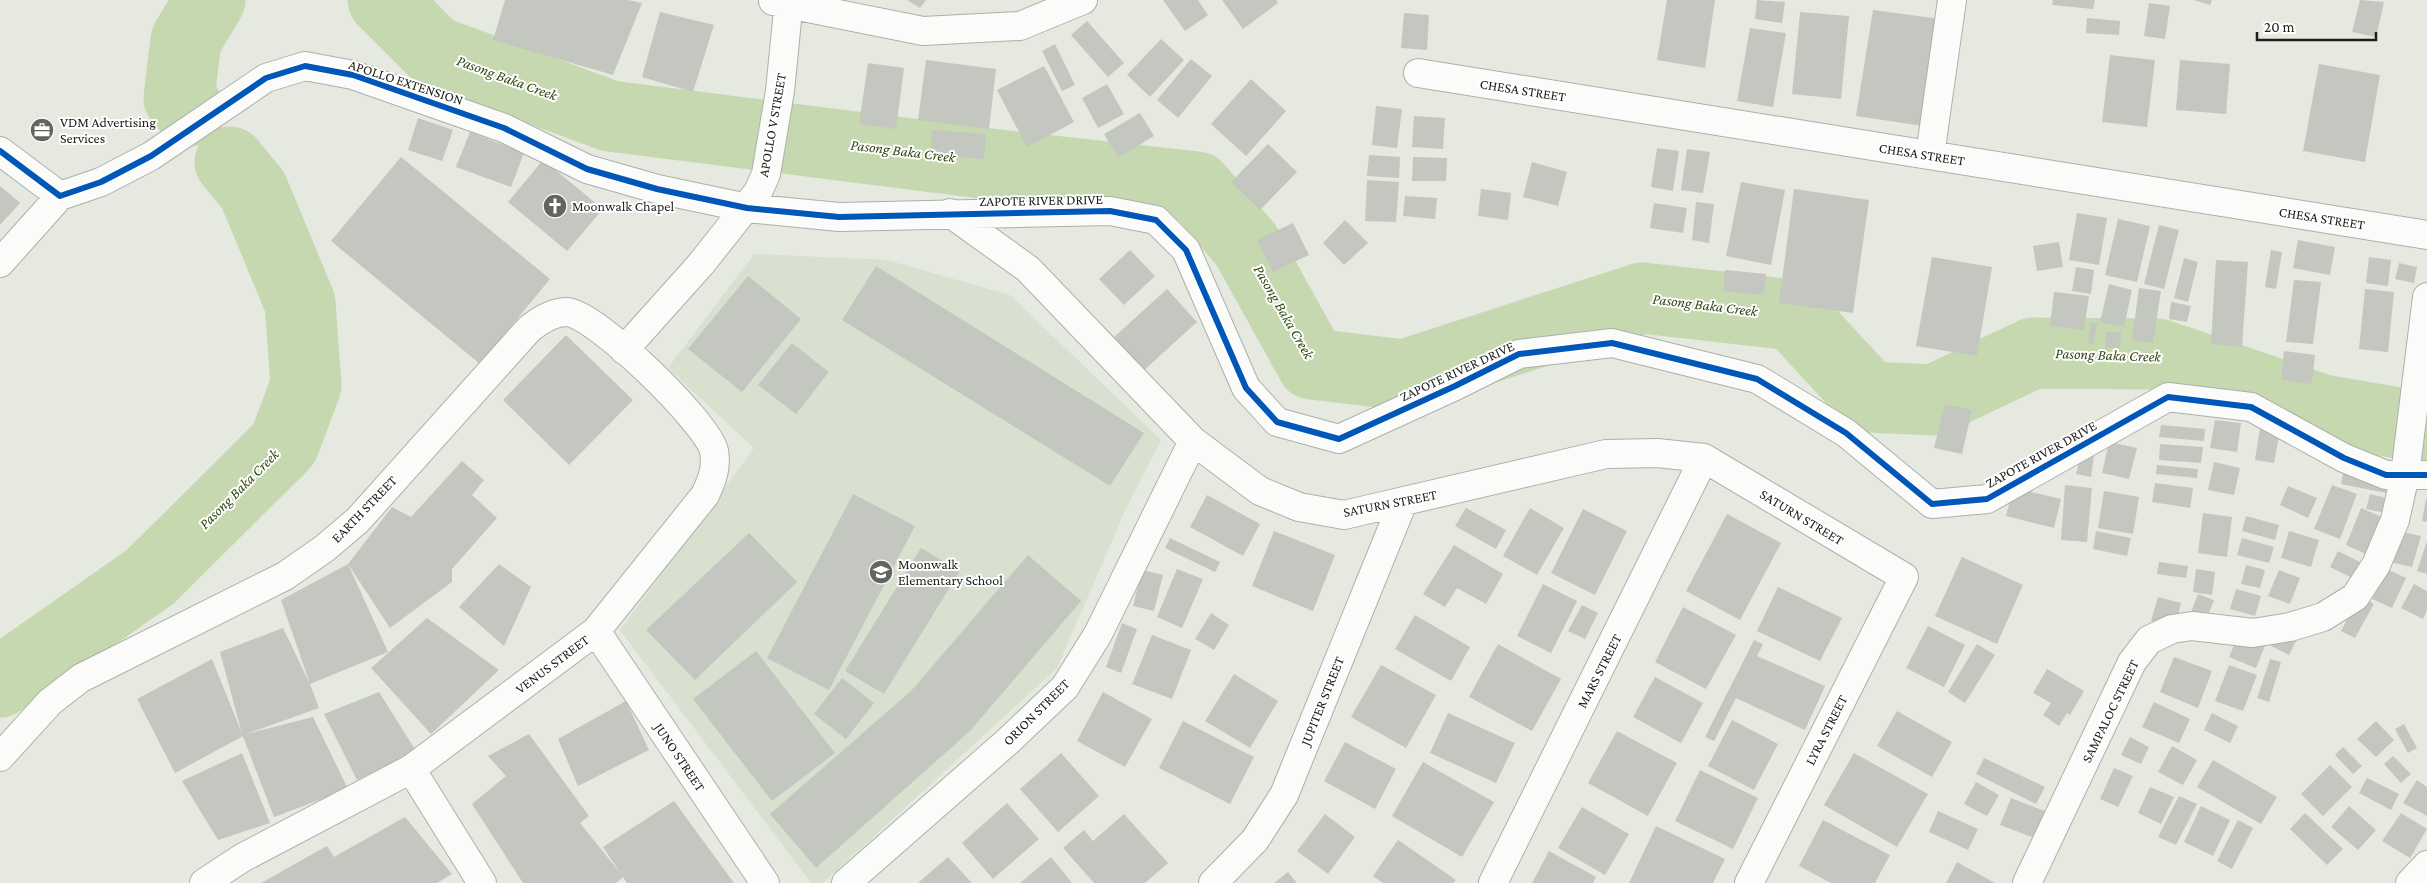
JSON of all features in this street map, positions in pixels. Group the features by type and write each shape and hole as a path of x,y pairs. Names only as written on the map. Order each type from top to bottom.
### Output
{"street":[{"path":"782,2 923,31 1020,26 1083,0"},
{"path":"1930,155 1952,0"},
{"name":"APOLLO V STREET","path":"624,350 701,264 758,192 766,174 780,91 782,2"},
{"name":"APOLLO EXTENSION","path":"60,196 101,182 151,156 266,78 304,66 353,75 504,128 588,169 657,189 747,208"},
{"name":"CHESA STREET","path":"1418,73 2427,235"},
{"path":"0,151 60,196 0,263"},
{"name":"ZAPOTE RIVER DRIVE","path":"747,208 839,217 950,213 1110,211 1156,220 1186,250 1246,388 1277,422 1339,439 1455,386 1519,354 1612,344 1756,379 1846,433 1932,504 1987,499 2168,397 2251,407 2344,458 2386,475 2416,475"},
{"name":"SATURN STREET","path":"950,213 1028,269 1193,441 1260,491 1299,507 1344,515 1606,454 1657,453 1704,458 1904,577"},
{"name":"SAMPALOC STREET","path":"2027,883 2132,662 2149,640 2172,629 2192,626 2253,633 2290,628 2323,617 2355,597 2376,565 2416,475 2412,415 2427,297"},
{"name":"EARTH STREET","path":"0,757 50,702 81,678 285,576 325,548 358,520 529,328 544,318 566,312 585,318 601,329 624,350"},
{"name":"VENUS STREET","path":"204,883 242,858 411,769 596,631 705,495 715,473 714,450 702,429 686,408 624,350"},
{"name":"ORION STREET","path":"846,883 1007,742 1065,687 1098,634 1193,441"},
{"name":"MARS STREET","path":"1493,883 1704,458"},
{"name":"JUPITER STREET","path":"1213,883 1255,840 1284,795 1402,502"},
{"name":"LYRA STREET","path":"1749,883 1904,577"},
{"name":"JUNO STREET","path":"596,631 765,883"},
{"path":"411,769 482,883"},
{"path":"2410,883 2427,865"}],"shaded area":[{"name":"Moonwalk Elementary School","path":"754,254 887,260 1010,295 1161,440 1123,515 1057,668 823,883 811,883 620,630 754,448 668,368"}],"building":[{"path":"505,0 628,0 642,3 613,75 493,40"},
{"path":"907,0 926,0 920,8"},
{"path":"1163,0 1198,0 1208,15 1185,31"},
{"path":"1222,0 1276,0 1278,3 1243,29"},
{"path":"1667,0 1715,0 1705,68 1657,60"},
{"path":"1757,0 1785,2 1782,23 1755,19"},
{"path":"2053,0 2095,0 2093,9 2052,5"},
{"path":"2193,0 2212,0 2210,5"},
{"path":"2360,0 2384,2 2376,37 2352,32"},
{"path":"2149,3 2170,6 2165,39 2144,36"},
{"path":"1873,10 1940,19 1923,126 1856,116"},
{"path":"660,12 714,25 693,92 642,77"},
{"path":"1800,12 1849,16 1841,99 1792,94"},
{"path":"1404,13 1429,15 1427,50 1401,48"},
{"path":"2087,18 2120,21 2119,35 2086,33"},
{"path":"1087,21 1124,63 1108,77 1071,35"},
{"path":"1750,28 1786,33 1773,107 1737,101"},
{"path":"1161,39 1184,60 1150,97 1127,75"},
{"path":"1055,44 1075,85 1062,91 1042,51"},
{"path":"2110,55 2155,60 2147,127 2102,122"},
{"path":"1191,59 1212,76 1178,118 1157,100"},
{"path":"926,60 996,69 989,129 918,120"},
{"path":"2180,60 2230,64 2226,114 2176,110"},
{"path":"868,63 904,68 896,129 859,124"},
{"path":"2319,64 2380,75 2365,162 2303,151"},
{"path":"1044,66 1074,122 1027,147 997,90"},
{"path":"1251,79 1286,111 1246,156 1211,124"},
{"path":"1107,84 1124,114 1098,128 1082,98"},
{"path":"1376,106 1402,109 1397,148 1372,145"},
{"path":"1140,113 1154,136 1118,158 1104,134"},
{"path":"1414,116 1445,118 1443,149 1412,147"},
{"path":"418,118 453,130 442,161 408,150"},
{"path":"932,130 986,134 984,159 930,155"},
{"path":"470,132 524,153 511,187 456,167"},
{"path":"1268,144 1297,172 1260,210 1231,182"},
{"path":"1657,148 1679,151 1673,191 1651,187"},
{"path":"1687,149 1710,152 1703,193 1681,190"},
{"path":"1369,155 1400,157 1399,178 1367,176"},
{"path":"401,157 550,279 480,364 331,241"},
{"path":"1413,157 1447,158 1446,181 1412,181"},
{"name":"Moonwalk Chapel","path":"543,160 603,209 567,251 508,202"},
{"path":"1532,162 1567,172 1558,206 1523,197"},
{"path":"1367,180 1399,182 1396,222 1365,221"},
{"path":"1741,182 1785,190 1771,265 1726,256"},
{"path":"0,186 20,203 0,225"},
{"path":"1481,189 1511,193 1508,220 1478,216"},
{"path":"1794,189 1869,200 1853,313 1779,303"},
{"path":"1405,196 1437,198 1435,219 1403,216"},
{"path":"1696,202 1714,204 1709,243 1692,240"},
{"path":"1654,203 1687,208 1683,233 1650,228"},
{"path":"2077,213 2107,218 2099,265 2069,260"},
{"path":"2118,219 2150,226 2137,282 2105,275"},
{"path":"1345,220 1368,243 1344,265 1323,243"},
{"path":"1293,223 1309,255 1273,272 1257,240"},
{"path":"2159,225 2179,230 2164,289 2144,284"},
{"path":"2298,240 2335,247 2330,275 2293,268"},
{"path":"2059,242 2063,267 2037,271 2033,246"},
{"path":"1130,250 1155,276 1124,305 1099,279"},
{"path":"2271,250 2282,252 2276,289 2265,287"},
{"path":"1932,257 1992,267 1977,356 1916,346"},
{"path":"2369,257 2391,260 2388,286 2366,283"},
{"path":"2184,258 2198,262 2188,302 2174,298"},
{"path":"2216,260 2248,262 2242,347 2211,344"},
{"path":"2399,263 2417,267 2414,283 2395,279"},
{"path":"876,266 1144,433 1110,486 842,320"},
{"path":"2076,267 2094,270 2091,294 2072,291"},
{"path":"1725,270 1766,274 1764,295 1723,291"},
{"path":"748,276 801,319 742,392 688,349"},
{"path":"2294,280 2321,282 2313,344 2286,342"},
{"path":"2109,284 2132,290 2124,327 2100,322"},
{"path":"2139,288 2161,291 2153,343 2132,340"},
{"path":"1167,289 1197,322 1142,372 1112,339"},
{"path":"2365,289 2394,292 2388,352 2359,349"},
{"path":"2054,292 2089,296 2084,330 2050,326"},
{"path":"2171,302 2191,306 2187,322 2169,319"},
{"path":"2090,322 2097,323 2094,344 2088,343"},
{"path":"2106,332 2121,332 2120,348 2105,348"},
{"path":"566,335 633,400 569,465 503,400"},
{"path":"792,343 829,372 796,414 758,385"},
{"path":"2284,351 2315,355 2312,384 2281,380"},
{"path":"1945,404 1972,410 1962,454 1934,448"},
{"path":"2215,420 2241,423 2237,452 2210,448"},
{"path":"2161,425 2205,429 2204,441 2159,437"},
{"path":"2260,428 2280,431 2274,463 2255,460"},
{"path":"2109,442 2137,448 2129,479 2102,473"},
{"path":"2096,443 2091,477 2076,474 2081,455"},
{"path":"2160,444 2203,447 2201,463 2159,460"},
{"path":"462,461 484,480 472,495 497,518 452,569 452,582 390,628 348,564 392,507 411,517"},
{"path":"2214,462 2240,468 2234,495 2208,490"},
{"path":"2157,465 2198,469 2197,478 2156,474"},
{"path":"2344,469 2394,479 2391,494 2341,484"},
{"path":"2155,483 2193,488 2190,508 2152,502"},
{"path":"2065,485 2092,488 2087,542 2061,540"},
{"path":"2332,485 2357,494 2340,539 2314,529"},
{"path":"2288,486 2317,498 2308,518 2280,505"},
{"path":"2013,488 2061,499 2054,528 2006,516"},
{"path":"2104,491 2139,497 2133,534 2098,528"},
{"path":"853,494 915,526 829,690 767,658"},
{"path":"2370,494 2394,500 2390,514 2366,509"},
{"path":"1207,495 1260,524 1243,556 1190,527"},
{"path":"2427,499 2427,522 2422,521"},
{"path":"1466,508 1506,530 1496,549 1455,526"},
{"path":"1530,508 1564,528 1537,575 1503,556"},
{"path":"2361,508 2384,518 2368,555 2346,545"},
{"path":"1583,509 1627,531 1595,595 1551,573"},
{"path":"2203,513 2232,517 2227,557 2198,553"},
{"path":"1727,514 1781,543 1740,620 1686,591"},
{"path":"2246,516 2279,525 2275,540 2242,531"},
{"path":"2394,530 2421,536 2412,567 2385,561"},
{"path":"1274,531 1335,555 1313,611 1252,586"},
{"path":"2096,531 2131,538 2127,556 2093,549"},
{"path":"2289,531 2319,540 2311,567 2281,558"},
{"path":"749,533 797,582 695,680 646,630"},
{"path":"1170,538 1220,562 1215,572 1165,548"},
{"path":"2242,538 2274,547 2269,563 2237,555"},
{"path":"2427,541 2427,574 2417,571"},
{"path":"1454,545 1503,574 1486,604 1457,588 1445,607 1423,594"},
{"path":"921,548 960,571 884,694 845,671"},
{"path":"2338,551 2368,566 2360,582 2330,567"},
{"path":"1028,555 1081,601 970,731 816,868 770,814 911,691"},
{"path":"1962,557 2023,585 1997,644 1935,616"},
{"path":"2159,562 2188,566 2186,578 2157,574"},
{"path":"348,564 388,652 310,684 281,600"},
{"path":"499,564 531,587 504,646 459,607"},
{"path":"2246,565 2265,570 2260,588 2241,584"},
{"path":"1177,569 1203,579 1182,628 1157,617"},
{"path":"2196,569 2215,572 2212,595 2193,592"},
{"path":"2387,569 2406,578 2392,608 2372,599"},
{"path":"1142,570 1163,575 1154,611 1133,606"},
{"path":"2279,570 2300,578 2290,604 2268,596"},
{"path":"1543,584 1577,601 1551,653 1517,636"},
{"path":"2414,584 2427,591 2427,610 2423,619 2401,608"},
{"path":"1778,587 1842,618 1820,661 1757,631"},
{"path":"2236,589 2261,596 2255,616 2230,609"},
{"path":"2198,594 2214,600 2204,626 2188,620"},
{"path":"2360,596 2374,604 2355,638 2341,631"},
{"path":"2158,597 2181,603 2175,627 2151,621"},
{"path":"1582,605 1598,613 1585,639 1568,631"},
{"path":"1683,607 1736,635 1706,689 1655,662"},
{"path":"1211,613 1229,625 1214,650 1195,639"},
{"path":"1415,615 1470,647 1451,681 1395,649"},
{"path":"427,618 499,670 431,734 371,668"},
{"path":"1122,623 1137,629 1121,673 1106,667"},
{"path":"1928,626 1965,645 1944,687 1906,668"},
{"path":"283,628 310,684 319,708 246,734 313,717 348,789 274,817 242,734 220,652"},
{"path":"2279,630 2297,639 2289,655 2271,646"},
{"path":"1152,635 1191,650 1172,699 1132,684"},
{"path":"2238,636 2265,646 2256,668 2229,657"},
{"path":"1754,640 1763,644 1757,656 1825,686 1805,730 1736,698 1714,741 1705,737"},
{"path":"1498,644 1561,679 1532,731 1469,697"},
{"path":"1977,644 1995,655 1965,703 1948,692"},
{"path":"756,651 835,753 772,801 693,699"},
{"path":"2174,657 2212,671 2198,708 2160,692"},
{"path":"212,659 243,736 175,773 137,699"},
{"path":"2270,659 2281,662 2269,702 2257,698"},
{"path":"1381,665 1436,695 1406,748 1351,717"},
{"path":"2229,665 2257,675 2243,711 2215,701"},
{"path":"2047,669 2084,691 2070,715 2067,713 2059,726 2043,715 2051,703 2033,693"},
{"path":"1234,674 1278,701 1250,748 1205,721"},
{"path":"1655,677 1703,703 1681,743 1633,717"},
{"path":"842,678 874,703 846,739 814,714"},
{"path":"379,692 416,751 357,780 324,714"},
{"path":"1103,692 1152,719 1125,767 1077,741"},
{"path":"626,701 649,750 578,786 558,739"},
{"path":"2154,702 2190,719 2179,743 2142,727"},
{"path":"1897,711 1952,742 1932,777 1877,746"},
{"path":"1448,713 1515,743 1496,783 1430,753"},
{"path":"2212,713 2238,726 2230,743 2204,730"},
{"path":"1732,720 1778,744 1754,790 1708,766"},
{"path":"1183,721 1254,757 1230,804 1159,768"},
{"path":"2376,721 2394,740 2376,757 2357,739"},
{"path":"2404,724 2417,748 2408,753 2395,729"},
{"path":"1617,731 1677,763 1648,816 1588,783"},
{"path":"529,734 589,816 580,823 621,874 603,847 674,801 734,883 627,883 623,877 616,883 523,883 472,804 506,776 488,756"},
{"path":"2130,737 2149,747 2141,764 2121,755"},
{"path":"1345,742 1396,769 1375,809 1324,781"},
{"path":"2172,746 2197,760 2183,785 2158,772"},
{"path":"2343,747 2362,766 2353,774 2335,755"},
{"path":"242,753 270,823 218,840 182,781"},
{"path":"1061,753 1099,796 1058,832 1020,789"},
{"path":"1854,753 1928,794 1897,847 1824,805"},
{"path":"2393,756 2411,774 2401,783 2384,764"},
{"path":"1984,758 2045,787 2036,804 1976,774"},
{"path":"2213,760 2277,797 2261,824 2197,787"},
{"path":"1423,762 1494,802 1462,857 1392,816"},
{"path":"2330,765 2352,787 2323,816 2301,794"},
{"path":"2114,768 2133,776 2118,807 2100,799"},
{"path":"1700,770 1758,798 1733,849 1675,821"},
{"path":"2367,778 2399,794 2391,810 2359,793"},
{"path":"2417,780 2427,787 2427,816 2403,803"},
{"path":"1976,782 1999,795 1987,816 1964,804"},
{"path":"2150,787 2174,797 2161,824 2138,813"},
{"path":"2179,796 2197,804 2176,845 2158,837"},
{"path":"2011,798 2047,812 2037,839 2000,825"},
{"path":"1007,803 1039,839 993,879 962,843"},
{"path":"2201,806 2230,820 2213,856 2184,842"},
{"path":"2349,806 2376,830 2358,850 2331,827"},
{"path":"1582,807 1629,834 1605,875 1558,848"},
{"path":"1938,811 1978,829 1968,850 1929,832"},
{"path":"2305,813 2343,849 2327,865 2290,829"},
{"path":"2401,813 2427,829 2410,858 2382,841"},
{"path":"1124,814 1168,863 1145,883 1094,883 1063,848 1084,830 1093,841"},
{"path":"1325,814 1355,837 1328,874 1297,851"},
{"path":"405,817 452,874 437,883 261,883 327,846 334,857"},
{"path":"1823,820 1890,855 1875,883 1831,883 1799,866"},
{"path":"2238,820 2253,828 2232,869 2217,861"},
{"path":"1656,826 1725,859 1713,883 1629,883"},
{"path":"1398,840 1456,880 1453,883 1383,883 1373,876"},
{"path":"1549,851 1596,877 1593,883 1532,883"},
{"path":"948,857 972,883 918,883"},
{"path":"1051,857 1072,883 1020,883"},
{"path":"1957,862 1995,883 1946,883"},
{"path":"1288,872 1297,883 1274,883"}],"waterway":[{"name":"Pasong Baka Creek","path":"190,111 179,98 186,40 210,0"},
{"name":"Pasong Baka Creek","path":"383,0 434,51 610,116 998,165 1197,187 1246,245 1312,364 1404,375 1642,298 1793,315 1869,397 1934,400 2033,353 2158,354 2323,410 2427,428"},
{"name":"Pasong Baka Creek","path":"0,682 150,577 284,444 306,385 300,303 253,190 230,162"}],"cycle path":[{"path":"0,151 60,196 101,182 151,156 266,78 305,66 353,75 504,128 587,169 657,189 747,208 839,217 1110,211 1156,220 1186,250 1246,388 1277,422 1339,439 1455,386 1519,354 1612,343 1757,379 1846,433 1932,504 1987,499 2168,397 2251,407 2344,458 2386,475 2427,475"}],"place":[{"name":"VDM Advertising Services","path":"42,130"},
{"name":"Moonwalk Chapel","path":"555,206"},
{"name":"Moonwalk Elementary School","path":"881,572"}]}
